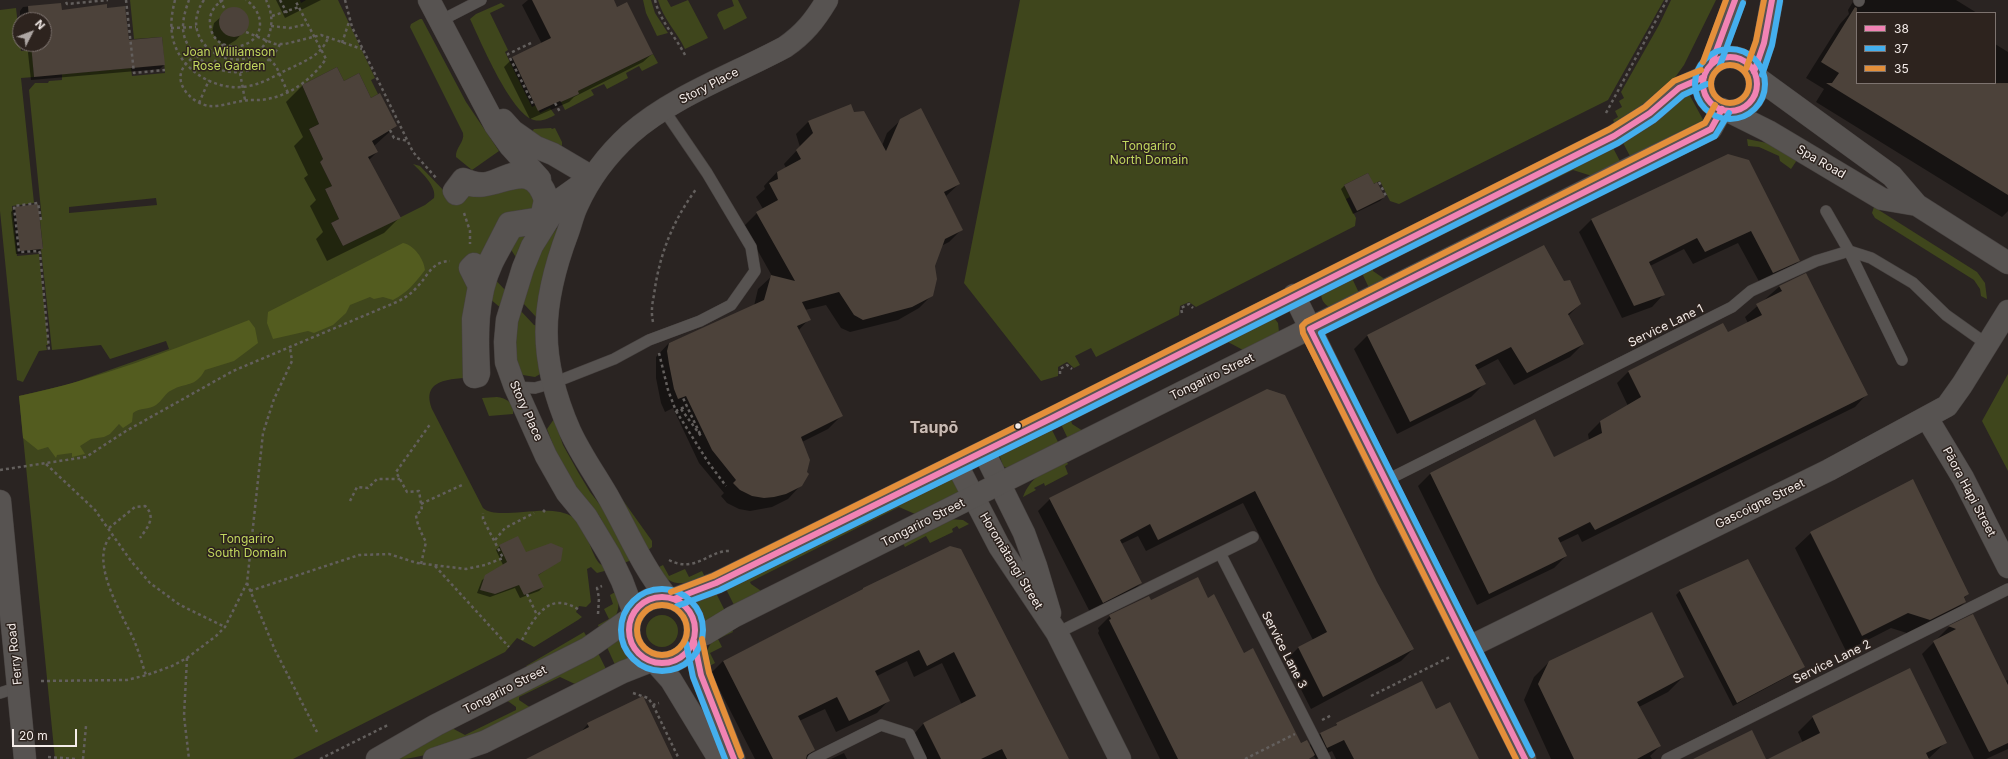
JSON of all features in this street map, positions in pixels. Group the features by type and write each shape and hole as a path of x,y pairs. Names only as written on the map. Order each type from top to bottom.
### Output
{"street":[{"path":"429,0 471,78 486,110 504,138 545,184 569,202"},
{"name":"Story Place","path":"632,616 622,581 610,556 586,516 567,493 550,462 515,387 506,362 505,342 507,320 519,281 532,246 569,202 631,134 664,110 785,48 811,26 827,0"},
{"path":"719,759 671,680 653,662 645,658 634,647 629,633 632,616 645,602 652,599 670,598 716,582 984,452 1294,295 1614,136 1650,114 1679,88 1707,71 1719,59 1734,57 1748,63 1755,74 1757,87 1754,97 1747,105 1738,109 1725,110 1713,104 1707,97 1703,87 1707,71 1735,0"},
{"path":"1755,74 1764,43 1772,0"},
{"name":"Spa Road","path":"1755,74 1892,176 1917,205 2008,263"},
{"path":"471,78 492,110 513,131 536,147 553,154 592,177"},
{"name":"Spa Road","path":"1725,110 1768,131 1882,199 1917,205"},
{"name":"Tongariro Street","path":"694,640 733,617 1623,171 1711,129 1725,110"},
{"path":"522,173 538,181 544,189 548,200 547,212 543,222 512,227 492,263 483,292 478,319 479,373 476,377 474,377 472,335 473,319 479,286 470,268 474,264 485,270 509,223 541,218 545,200 535,182 522,177 513,177 486,186 475,187 465,183 456,194 451,194 463,180 476,184 486,184 512,174 522,173"},
{"name":"Story Place","path":"569,202 561,250 548,302 545,324 547,349 553,383 571,432 583,456 610,500 643,565 670,598"},
{"path":"1294,295 1385,481 1525,759"},
{"name":"Gascoigne Street","path":"1469,647 1814,477 1947,406 1988,345 2008,311"},
{"name":"Pāora Hapi Street","path":"1927,418 1963,478 2008,567"},
{"name":"Horomātangi Street","path":"984,452 1018,518 1036,566 1056,634"},
{"name":"Horomātangi Street","path":"957,465 999,546 1056,634 1120,759"},
{"name":"Ferry Road","path":"0,501 9,690 25,759"},
{"path":"670,598 684,605 692,614 695,626 694,640 702,675 734,759"},
{"name":"Tongariro Street","path":"377,759 436,725 588,648 632,616"},
{"path":"434,759 484,742 623,672 653,662 675,661 686,653 694,640"}],"lane":[{"path":"440,21 481,0"},
{"path":"515,387 535,388 553,383 614,359 649,340 700,321 731,304 755,271 751,247 707,174 664,110"},
{"path":"1826,211 1849,251 1902,360"},
{"path":"1849,251 1871,258 1913,283 1946,315 1988,345"},
{"name":"Service Lane 1","path":"1385,481 1732,308 1751,291 1816,261 1849,251"},
{"path":"1056,634 1253,537"},
{"name":"Service Lane 3","path":"1220,553 1325,759"},
{"name":"Service Lane 2","path":"1667,759 2008,589"},
{"path":"813,759 881,725 909,734 921,759"}],"path":[{"path":"66,2 66,4 108,0"},
{"path":"126,0 134,73 165,70"},
{"path":"175,0 171,17 175,48 192,70 219,85 243,86 269,80 310,59 321,51 328,38"},
{"path":"189,0 185,11 183,28 187,42 196,55 212,68 230,73 240,73 258,67 270,59 280,44"},
{"path":"204,0 198,11 196,27 207,48 218,56 228,59 241,60 261,50 267,41 272,16 266,0"},
{"path":"225,10 221,0 213,9 210,22 214,35 223,44 238,47 245,45 255,36 260,21 257,12 246,0"},
{"path":"251,4 254,0"},
{"path":"280,0 287,13"},
{"path":"196,55 186,63 181,72 182,85 187,94 199,103 211,106 245,100 266,99 288,93 318,70 326,59 295,0"},
{"path":"345,0 351,18 352,27 417,160 451,194 470,231 469,248"},
{"path":"655,0 659,14 674,35 684,55"},
{"path":"1603,116 1607,112 1667,0"},
{"path":"272,16 287,13 299,7"},
{"path":"342,43 351,18"},
{"path":"271,26 290,28 307,24"},
{"path":"172,28 196,27"},
{"path":"246,32 267,41 280,44 297,42 318,35 363,49"},
{"path":"531,43 508,54 533,104 535,103"},
{"path":"212,68 223,44"},
{"path":"270,59 288,93"},
{"path":"240,73 245,100"},
{"path":"199,103 209,80"},
{"path":"555,103 560,112"},
{"path":"390,130 394,138 408,141"},
{"path":"707,174 686,202 672,227 662,255 651,315 668,390 676,410 704,456 726,486"},
{"path":"1379,182 1386,196"},
{"path":"41,220 38,203 14,206 19,252 39,251 40,254 49,350"},
{"path":"0,470 86,457 126,431 232,371 290,348 399,301 416,288 433,267 441,262 453,262"},
{"path":"1182,314 1182,308 1189,304 1193,308"},
{"path":"40,681 122,680 146,675 172,666 187,658 216,636 225,627 247,583 263,433 274,399 292,361 290,348"},
{"path":"1060,374 1060,369 1067,365 1072,369"},
{"path":"681,409 701,436 683,398"},
{"path":"676,410 687,406"},
{"path":"421,564 426,542 418,527 416,515 422,510 419,491 407,492 396,472 431,423"},
{"path":"46,464 86,501 150,583 180,605 225,627"},
{"path":"350,501 357,487 368,488 377,479 400,480"},
{"path":"421,504 462,484"},
{"path":"108,528 135,507 146,506 150,511 151,521 140,538"},
{"path":"250,592 360,555 389,554 421,564 466,569 494,562 503,558 483,519 483,513"},
{"path":"495,540 505,528 534,513"},
{"path":"110,537 105,546 105,569 113,594 134,642 146,675"},
{"path":"666,558 675,563 689,564 705,560 725,550 735,551"},
{"path":"436,566 509,647"},
{"path":"247,583 275,650 317,732"},
{"path":"596,618 599,606 597,588 606,584"},
{"path":"527,594 537,615"},
{"path":"522,640 537,615 549,606 559,602 567,603 578,609"},
{"path":"1371,696 1469,647"},
{"path":"187,658 184,716 189,759"},
{"path":"629,694 634,692 648,698 653,705 679,759"},
{"path":"653,705 664,700"},
{"path":"1245,759 1332,715"},
{"path":"83,759 86,726"},
{"path":"320,759 349,745"},
{"path":"48,757 76,759"}],"green space":[{"name":"Tongariro South Domain","path":"130,0 300,0 301,3 306,0 338,0 375,78 371,80 378,94 371,98 359,73 344,81 337,67 302,85 319,124 309,129 323,159 320,162 332,186 325,189 339,219 331,223 343,246 425,205 434,198 431,184 413,164 420,166 449,196 463,179 544,189 517,259 505,240 488,272 506,291 502,309 483,293 476,377 458,378 441,382 434,386 430,392 430,400 433,411 483,508 490,512 500,513 551,511 563,513 573,517 582,527 599,563 608,570 597,573 591,567 587,569 591,602 586,607 579,606 576,612 582,617 534,647 517,638 505,652 293,759 55,759 19,396 70,384 169,349 166,341 110,359 101,345 52,350 41,249 43,248 40,220 42,220 29,90 35,83 48,83 49,81 62,80 62,74 131,68 132,76 165,73 162,37 134,39","holes":["156,198 157,205 69,213 69,207"]},
{"path":"643,0 651,0 655,13 668,33 657,36 646,13"},
{"path":"658,0 667,0 671,7 688,0 708,38 685,49 663,13"},
{"path":"732,0 738,0 747,18 724,30 717,15 719,12 734,6"},
{"name":"Tongariro North Domain","path":"1020,0 1664,0 1608,100 1399,204 1390,201 1380,181 1373,184 1368,173 1344,185 1350,197 1346,199 1356,218 1355,226 1196,307 1189,302 1180,306 1179,315 1096,357 1091,348 1075,356 1080,365 1074,368 1067,362 1058,367 1058,376 1041,381 964,283"},
{"path":"1671,0 1716,0 1684,65 1671,83 1617,128 1613,120 1618,117 1615,111 1622,107 1619,101 1624,98 1621,92 1659,25"},
{"path":"501,3 505,6 490,13 508,50 505,52 532,107 536,105 540,113 550,108 555,115 543,120 534,120 525,115 507,91 489,59 470,19 476,14"},
{"path":"16,8 16,12 12,12 12,52 32,52 34,77 21,78 34,203 12,206 17,256 39,254 48,345 46,345 47,350 39,351 23,382 17,380 0,211 0,10"},
{"path":"422,19 466,102 499,151 472,170 456,157 457,151 463,139 463,133 410,27 411,24"},
{"path":"653,54 658,63 642,71 639,66 626,73 628,78 607,89 604,84 591,90 594,95 565,110 561,102 578,94 578,91"},
{"path":"1689,94 1706,125 1632,160 1621,139"},
{"path":"555,128 562,142 562,147 529,135 534,129"},
{"path":"1747,139 1767,143 1797,160 1791,169 1780,161 1779,156 1759,147 1748,146"},
{"path":"1611,144 1622,165 1595,177 1573,170 1373,269 1373,271 1386,280 1370,290 1360,269"},
{"path":"1874,207 1977,272 1985,283 1987,299 1981,296 1980,289 1974,280 1875,218 1872,213"},
{"path":"562,221 537,318 523,303 522,286 547,242"},
{"path":"403,243 407,244 418,253 423,261 425,270 403,294 393,300 383,297 374,299 370,297 350,305 346,313 333,325 314,333 308,331 273,339 267,323 268,312"},
{"path":"1350,274 1360,295 1329,307 1323,301 1321,292"},
{"path":"520,310 534,325 541,326 542,373 535,377 523,375 516,367 514,325"},
{"path":"1274,318 1278,323 1279,332 1243,350 1228,342 1071,420 1072,424 1083,431 1069,441 1059,420"},
{"path":"249,320 255,328 258,343 234,361 205,370 198,380 170,391 153,407 136,411 133,413 132,422 123,428 119,424 110,434 104,437 91,439 80,446 85,454 72,457 72,453 57,455 56,458 48,447 38,450 23,438 19,396 107,373"},
{"path":"2008,374 2008,471 1982,421"},
{"path":"497,397 504,399 511,404 513,407 513,414 489,416 482,398"},
{"path":"554,419 563,445 578,472 590,492 615,524 634,559 624,563 600,517 569,478 560,463 547,429"},
{"path":"1049,424 1060,446 1008,469 1003,466 999,454"},
{"path":"1065,459 1068,464 1065,466 1068,474 1045,486 1044,483 1034,488 1036,490 1023,497 1030,484 1040,474"},
{"path":"952,478 959,490 958,493 915,514 899,507 750,582 764,593 735,607 725,587"},
{"path":"617,492 652,541 652,547 647,551"},
{"path":"950,519 963,520 969,524 959,529 957,526 952,529 953,532 930,543 926,536 905,547 901,540"},
{"path":"663,565 669,576 685,569 689,577 702,571 705,577 683,583 673,582 655,569"},
{"path":"617,591 618,610 611,622 601,632 598,625 609,619 604,609 613,604 610,595"},
{"path":"715,591 726,613 703,624 696,601"},
{"path":"659,615 665,615 675,622 678,631 677,637 671,644 665,647 659,647 649,640 646,634 646,628 653,618"},
{"path":"731,627 733,632 718,639 722,647 710,653 715,663 706,668 708,648 711,643"},
{"path":"584,632 588,639 528,667 526,666"},
{"path":"621,638 630,659 616,667 606,645"},
{"path":"597,651 608,673 577,685 560,677 519,697 519,700 531,708 448,748 414,758 398,759 450,727 465,735 516,710 516,707 505,699"}],"building":[{"path":"532,0 614,0 617,7 627,2 653,54 578,91 579,94 538,111 512,57 551,38"},
{"path":"61,3 62,10 107,4 107,8 125,6 129,40 162,37 165,65 34,77 32,52 52,52 52,12 28,12 28,6"},
{"path":"234,7 240,8 248,16 248,28 240,36 234,37 228,36 220,28 219,22 220,16 228,8"},
{"path":"1855,7 1857,8 1856,84 2008,83 2008,195 1826,83 1832,83 1839,73 1821,62"},
{"path":"337,67 344,81 359,73 371,98 380,93 397,126 372,141 378,152 368,157 401,218 343,246 331,223 339,219 325,189 332,186 320,162 323,159 309,129 319,124 302,85"},
{"path":"851,104 854,112 864,111 886,151 900,119 921,108 960,184 944,192 963,230 945,239 935,266 937,279 933,296 912,307 863,320 854,315 839,292 802,302 811,320 797,326 843,416 801,437 810,460 807,472 809,474 802,486 786,494 774,497 764,498 752,496 740,490 733,483 736,480 712,450 686,396 678,399 674,389 669,364 667,351 669,343 764,300 771,275 795,281 756,212 778,200 769,183 778,179 777,172 801,159 796,150 813,133 808,121"},
{"path":"1728,154 1749,160 1800,261 1773,273 1751,231 1705,252 1697,238 1649,262 1665,295 1634,306 1591,219"},
{"path":"1368,173 1374,184 1377,182 1385,197 1357,211 1344,185"},
{"path":"38,204 43,249 20,251 15,207"},
{"path":"1544,245 1564,281 1570,280 1581,304 1568,314 1584,344 1527,373 1511,347 1475,365 1486,384 1410,422 1367,335"},
{"path":"1806,273 1868,395 1595,530 1590,522 1558,538 1567,556 1489,594 1430,473 1535,419 1554,457 1602,433 1600,421 1641,397 1628,371 1723,323 1728,332 1762,315 1756,304 1782,291 1779,286"},
{"path":"1267,389 1285,395 1377,582 1414,649 1323,697 1298,647 1327,632 1255,491 1158,540 1150,524 1120,540 1142,583 1103,603 1049,498"},
{"path":"1913,479 1969,594 1964,597 1966,602 1930,620 1908,613 1862,636 1810,532"},
{"path":"518,536 526,552 551,543 563,548 561,561 538,575 544,587 524,595 519,585 495,594 480,590 485,575 507,562 499,545"},
{"path":"950,546 961,549 1069,759 1007,759 1002,749 981,759 941,759 923,723 976,696 954,652 927,666 919,650 875,671 890,701 849,721 837,697 798,716 815,750 807,755 806,759 773,759 723,661 863,588"},
{"path":"1748,559 1805,667 1737,703 1679,590"},
{"path":"1198,577 1208,598 1214,594 1244,653 1253,648 1301,743 1307,740 1315,755 1309,759 1178,759 1109,620 1111,619 1109,615 1149,596 1151,600"},
{"path":"1652,612 1684,677 1637,702 1661,746 1637,759 1574,759 1538,684 1549,661"},
{"path":"1973,614 2008,685 2008,743 1989,752 1933,641 1956,629 1948,626"},
{"path":"1910,668 1947,743 1926,753 1929,759 1768,759 1820,733 1812,716"},
{"path":"1422,681 1436,709 1450,702 1479,759 1354,759 1344,740 1327,748 1320,733 1337,725 1336,723"},
{"path":"643,696 673,759 526,759 589,727 587,723"},
{"path":"1752,730 1766,759 1693,759"}],"transit line":[{"name":"35","path":"1703,62 1726,0"},
{"name":"38","path":"1711,65 1735,0"},
{"name":"35","path":"1746,69 1756,41 1764,0"},
{"name":"38","path":"1754,72 1764,43 1772,0"},
{"name":"37","path":"1762,75 1772,45 1780,1"},
{"name":"37","path":"1719,68 1743,3"},
{"name":"37","path":"1730,49 1743,52 1755,59 1762,71 1765,84 1762,97 1755,109 1743,116 1730,119 1717,116 1705,109 1698,97 1695,84 1698,71 1705,59 1717,52 1730,49"},
{"name":"38","path":"1730,57 1740,59 1749,65 1755,74 1757,84 1755,94 1749,103 1740,109 1730,111 1720,109 1711,103 1705,94 1703,84 1705,74 1711,65 1720,59 1730,57"},
{"name":"35","path":"1730,65 1740,68 1746,74 1749,84 1746,94 1740,100 1730,103 1720,100 1714,94 1711,84 1714,74 1720,68 1730,65"},
{"name":"35","path":"671,592 713,576 1048,411 1610,129 1645,107 1674,81 1701,70"},
{"name":"38","path":"674,599 716,583 1052,418 1614,136 1650,113 1679,88 1704,77"},
{"name":"37","path":"677,606 720,590 1056,425 1618,143 1654,120 1683,95 1707,84"},
{"name":"35","path":"1516,759 1303,333 1302,326 1306,322 1705,123 1715,105"},
{"name":"38","path":"1525,759 1310,329 1711,129 1722,109"},
{"name":"37","path":"1532,755 1321,333 1715,136 1729,113"},
{"name":"37","path":"662,589 678,592 691,601 700,614 703,630 700,646 691,659 678,668 662,671 646,668 633,659 624,646 621,630 624,614 633,601 646,592 662,589"},
{"name":"38","path":"662,597 675,600 685,607 692,617 695,630 692,643 685,653 675,660 662,663 649,660 639,653 632,643 629,630 632,617 639,607 649,600 662,597"},
{"name":"35","path":"657,605 667,605 680,612 687,625 687,630 687,635 680,648 667,655 657,655 648,651 641,644 637,635 637,625 641,616 648,609 657,605"},
{"name":"35","path":"702,639 709,673 741,756"},
{"name":"38","path":"694,641 701,675 734,759"},
{"name":"37","path":"686,643 693,677 725,759"}],"district":[{"name":"Taupō","path":"934,428"}],"park label":[{"name":"Joan Williamson Rose Garden","path":"229,59"}]}
